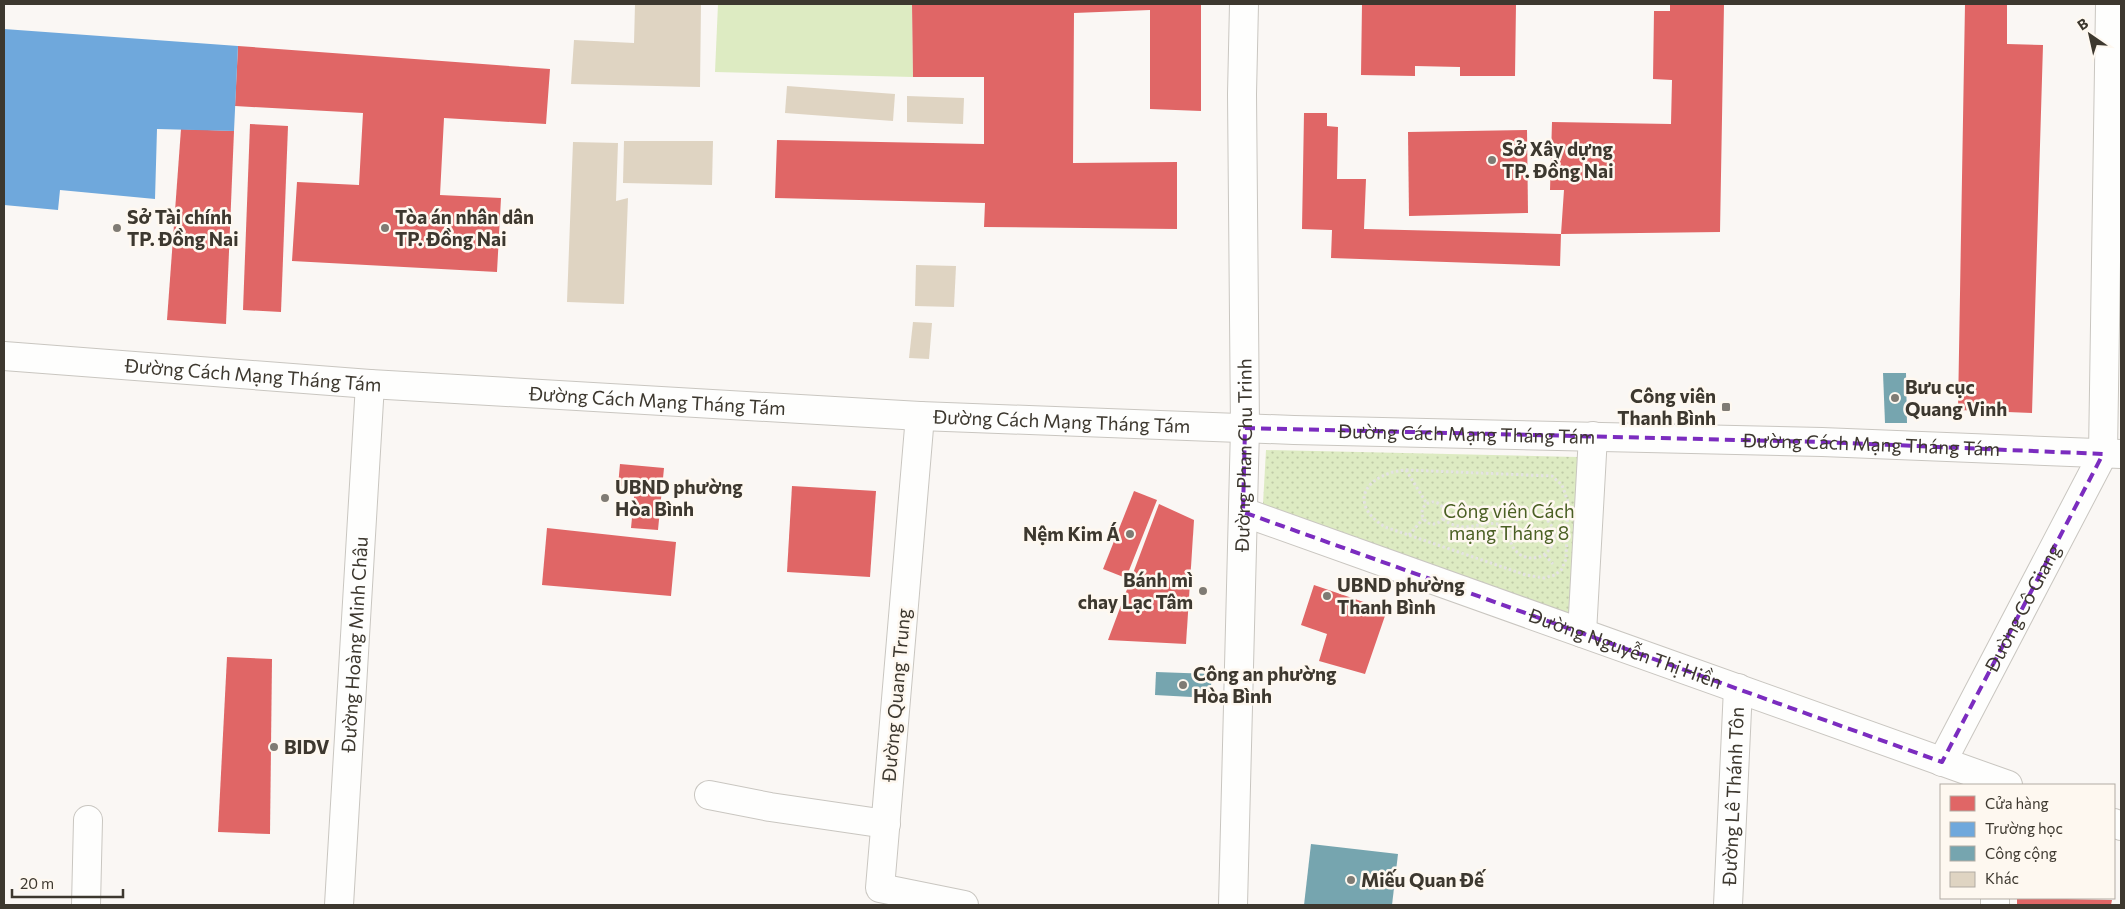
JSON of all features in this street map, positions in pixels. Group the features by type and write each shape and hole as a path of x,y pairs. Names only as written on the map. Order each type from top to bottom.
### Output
{"street":[{"name":"Đường Phan Chu Trinh","path":"1233,905 1245,428 1242,120 1244,4"},
{"path":"2110,4 2112,454"},
{"name":"Đường Cách Mạng Tháng Tám","path":"4,356 370,384 920,416 1245,428 1822,442 2112,454"},
{"name":"Đường Hoàng Minh Châu","path":"339,905 370,384"},
{"name":"Đường Quang Trung","path":"920,416 886,824 878,897 964,905"},
{"path":"1582,633 1593,436"},
{"name":"Đường Cô Giang","path":"1942,762 2112,454"},
{"name":"Đường Nguyễn Thị Hiền","path":"1243,512 2002,784"},
{"name":"Đường Lê Thánh Tôn","path":"1728,905 1738,688"},
{"path":"709,795 770,807 886,824"},
{"path":"86,905 88,820"}],"path":[{"path":"1406,470 1427,504"},
{"path":"1406,470 1552,476 1562,485 1568,502 1566,559 1562,569 1550,577 1526,575 1385,527 1375,521 1367,513 1363,499 1369,486 1392,471 1406,470"},
{"path":"1434,502 1441,505 1444,511 1443,519 1434,524 1424,519 1421,512 1427,504 1434,502"},
{"path":"1538,515 1550,523 1554,531 1554,543 1545,555 1538,558 1523,557 1512,546 1510,540 1511,530 1518,519 1524,516 1538,515"},
{"path":"1409,535 1424,519"},
{"path":"1443,519 1460,528 1490,523 1511,530"}],"highlighted area":[{"path":"1245,428 1822,442 2103,454 1942,762 1243,512"}],"green space":[{"path":"718,4 912,4 913,77 715,72"},
{"name":"Công viên Cách mạng Tháng 8","path":"1266,450 1578,457 1570,615 1263,504"}],"building: Cửa hàng":[{"path":"912,4 1201,4 1201,111 1150,109 1150,10 1074,13 1073,163 1177,162 1177,229 984,227 985,203 775,198 777,140 984,144 984,77 913,77"},
{"path":"1362,4 1516,4 1515,76 1460,76 1460,67 1415,66 1415,76 1361,75"},
{"path":"1670,4 1724,4 1720,232 1561,234 1564,190 1550,190 1552,122 1671,124 1672,80 1653,79 1654,11 1670,11"},
{"path":"1965,4 2007,4 2007,44 2043,45 2032,413 1958,410"},
{"path":"238,46 550,69 546,124 444,118 440,195 501,198 497,272 292,261 297,182 359,185 363,113 235,106"},
{"path":"1304,113 1327,113 1327,126 1338,127 1337,179 1366,179 1364,229 1561,234 1560,266 1331,258 1332,230 1302,229"},
{"path":"250,124 288,126 281,312 243,310"},
{"path":"181,129 234,131 226,324 167,320"},
{"path":"1527,130 1528,213 1409,216 1408,132"},
{"path":"620,464 664,468 658,530 631,528 635,487 618,486"},
{"path":"792,486 876,491 870,577 787,572"},
{"name":"Nệm Kim Á","path":"1134,491 1157,500 1126,578 1103,569"},
{"path":"1159,504 1194,520 1186,644 1108,640"},
{"path":"547,528 676,542 671,596 542,585"},
{"path":"1314,585 1387,610 1365,674 1319,661 1327,634 1301,625"},
{"path":"227,657 272,659 270,834 218,832"},
{"path":"2017,899 2112,900 2111,905 2017,905"}],"building: Trường học":[{"path":"4,29 238,46 234,131 157,129 155,199 60,190 58,210 4,205"}],"building: Công cộng":[{"name":"Bưu cục Quang Vinh","path":"1883,373 1906,373 1907,423 1885,423"},
{"name":"Công an phường Hòa Bình","path":"1156,672 1212,674 1210,698 1155,695"},
{"name":"Miếu Quan Đế","path":"1311,844 1398,854 1392,905 1304,905"}],"building: Khác":[{"path":"635,4 701,4 700,87 571,84 574,40 634,43"},
{"path":"787,86 895,94 893,121 785,113"},
{"path":"907,96 964,98 963,124 907,122"},
{"path":"624,141 713,141 712,185 623,183"},
{"path":"573,142 618,143 616,201 628,198 624,304 567,302"},
{"path":"916,265 956,266 954,307 915,306"},
{"path":"913,322 932,323 929,359 909,358"}],"place":[{"name":"Sở Xây dựng TP. Đồng Nai","path":"1492,160"},
{"name":"Sở Tài chính TP. Đồng Nai","path":"117,228"},
{"name":"Tòa án nhân dân TP. Đồng Nai","path":"385,228"},
{"name":"Bưu cục Quang Vinh","path":"1895,398"},
{"name":"Công viên Thanh Bình","path":"1726,407"},
{"name":"UBND phường Hòa Bình","path":"605,498"},
{"name":"Nệm Kim Á","path":"1130,534"},
{"name":"Bánh mì chay Lạc Tâm","path":"1203,591"},
{"name":"UBND phường Thanh Bình","path":"1327,596"},
{"name":"Công an phường Hòa Bình","path":"1183,685"},
{"name":"BIDV","path":"274,747"},
{"name":"Miếu Quan Đế","path":"1351,880"}]}
